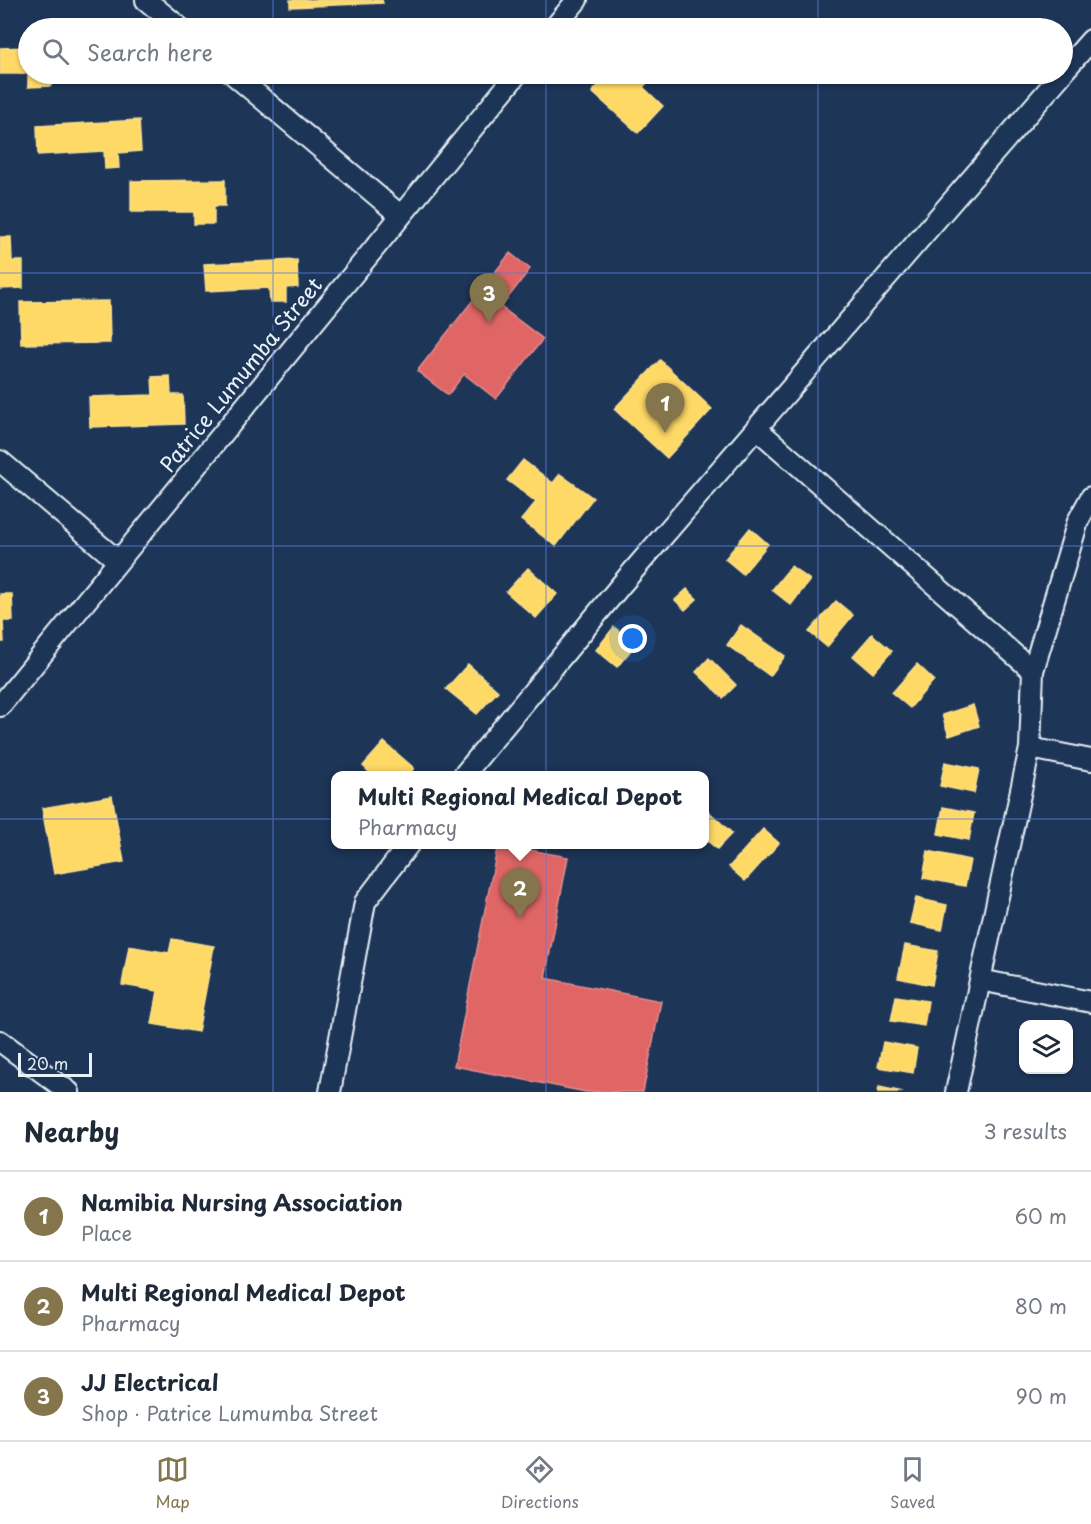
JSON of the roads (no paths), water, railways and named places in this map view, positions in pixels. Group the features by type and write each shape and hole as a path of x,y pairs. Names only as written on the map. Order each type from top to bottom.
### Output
{"street":[{"path":"146,0 168,18"},
{"path":"562,18 577,0"},
{"path":"1073,60 1091,40"},
{"path":"245,84 401,216"},
{"name":"Patrice Lumumba Street","path":"0,706 509,84"},
{"path":"467,771 613,594 1053,84"},
{"path":"757,429 1033,671"},
{"path":"0,461 118,561"},
{"path":"956,1092 1030,748 1033,671 1078,521 1091,497"},
{"path":"1030,748 1091,760"},
{"path":"330,1092 364,902 405,849"},
{"path":"980,980 1091,1002"},
{"path":"0,1041 69,1092"}],"place":[{"name":"JJ Electrical","path":"489,323"},
{"name":"Namibia Nursing Association","path":"665,433"},
{"name":"Multi Regional Medical Depot","path":"520,918"}]}
